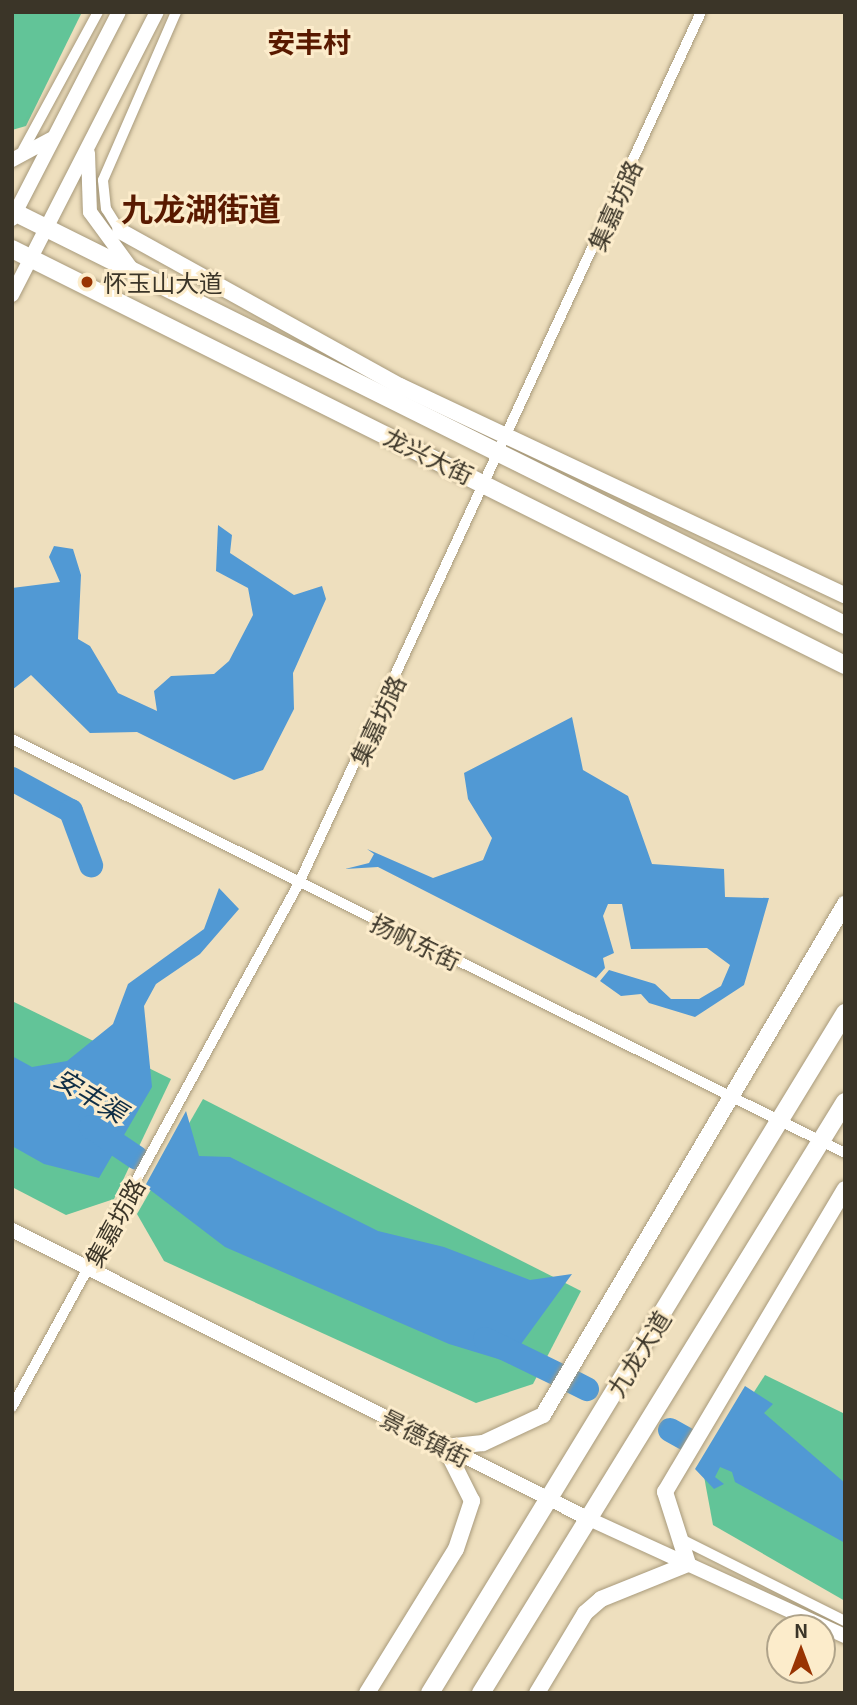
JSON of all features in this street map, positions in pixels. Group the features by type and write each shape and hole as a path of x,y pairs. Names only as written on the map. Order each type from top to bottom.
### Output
{"main road":[{"name":"龙兴大街","path":"13,214 499,457 845,625"},
{"path":"120,231 226,286 301,336 845,595"},
{"name":"龙兴大街","path":"12,249 845,665"},
{"path":"367,1693 456,1549 472,1501 445,1447 483,1443 543,1415 845,904"},
{"name":"九龙大道","path":"430,1693 845,1013"},
{"name":"九龙大道","path":"481,1693 845,1102"},
{"path":"537,1693 585,1613 601,1599 688,1564 665,1492 845,1189"}],"street":[{"path":"12,159 31,143 99,12"},
{"path":"13,214 119,12"},
{"path":"12,295 157,12"},
{"path":"120,231 106,209 103,180 176,12"},
{"name":"集嘉坊路","path":"12,1407 299,883 510,435 701,12"},
{"path":"12,159 51,139"},
{"path":"89,147 90,212 137,275"},
{"name":"扬帆东街","path":"12,739 845,1153"},
{"name":"景德镇街","path":"12,1230 587,1518 845,1636"},
{"path":"680,1538 845,1621"}],"green space":[{"path":"12,12 82,12 26,126 12,130"},
{"path":"12,1001 171,1079 114,1199 66,1215 12,1187"},
{"path":"203,1099 581,1291 533,1384 476,1403 164,1261 137,1214"},
{"path":"765,1375 845,1414 845,1601 713,1525 703,1471"}],"water":[{"path":"218,525 232,535 230,553 294,595 322,586 326,599 293,673 294,709 263,770 234,780 137,732 90,733 31,675 12,690 12,588 60,582 49,557 54,546 73,549 81,575 78,639 90,646 118,693 157,711 154,691 171,676 214,674 229,661 253,615 248,588 216,571"},
{"path":"572,717 583,770 628,796 652,864 724,869 725,897 769,898 744,985 695,1017 649,1003 641,994 621,996 600,981 609,970 655,984 671,999 699,999 721,986 730,965 707,948 631,949 622,904 608,904 603,916 614,953 603,958 605,968 596,978 378,867 345,869 369,863 374,854 367,849 433,878 483,860 492,838 468,799 464,773"},
{"path":"219,888 239,909 200,954 156,984 144,1006 152,1087 99,1178 44,1164 12,1146 12,1056 32,1067 67,1061 113,1024 128,984 204,929"},
{"path":"186,1111 199,1156 230,1157 378,1231 444,1247 530,1280 572,1274 508,1362 449,1344 225,1247 145,1186"},
{"path":"745,1386 773,1404 764,1413 845,1483 845,1543 735,1482 732,1472 720,1467 715,1477 724,1484 714,1489 695,1469"}],"waterway":[{"path":"12,779 71,811 91,865"},
{"name":"安丰渠","path":"91,1127 137,1158"},
{"path":"485,1339 557,1374"},
{"path":"571,1381 587,1389"},
{"path":"670,1430 686,1439"}],"place":[{"name":"怀玉山大道","path":"87,282"}],"district":[{"name":"安丰村","path":"309,41"},
{"name":"九龙湖街道","path":"201,207"}]}
